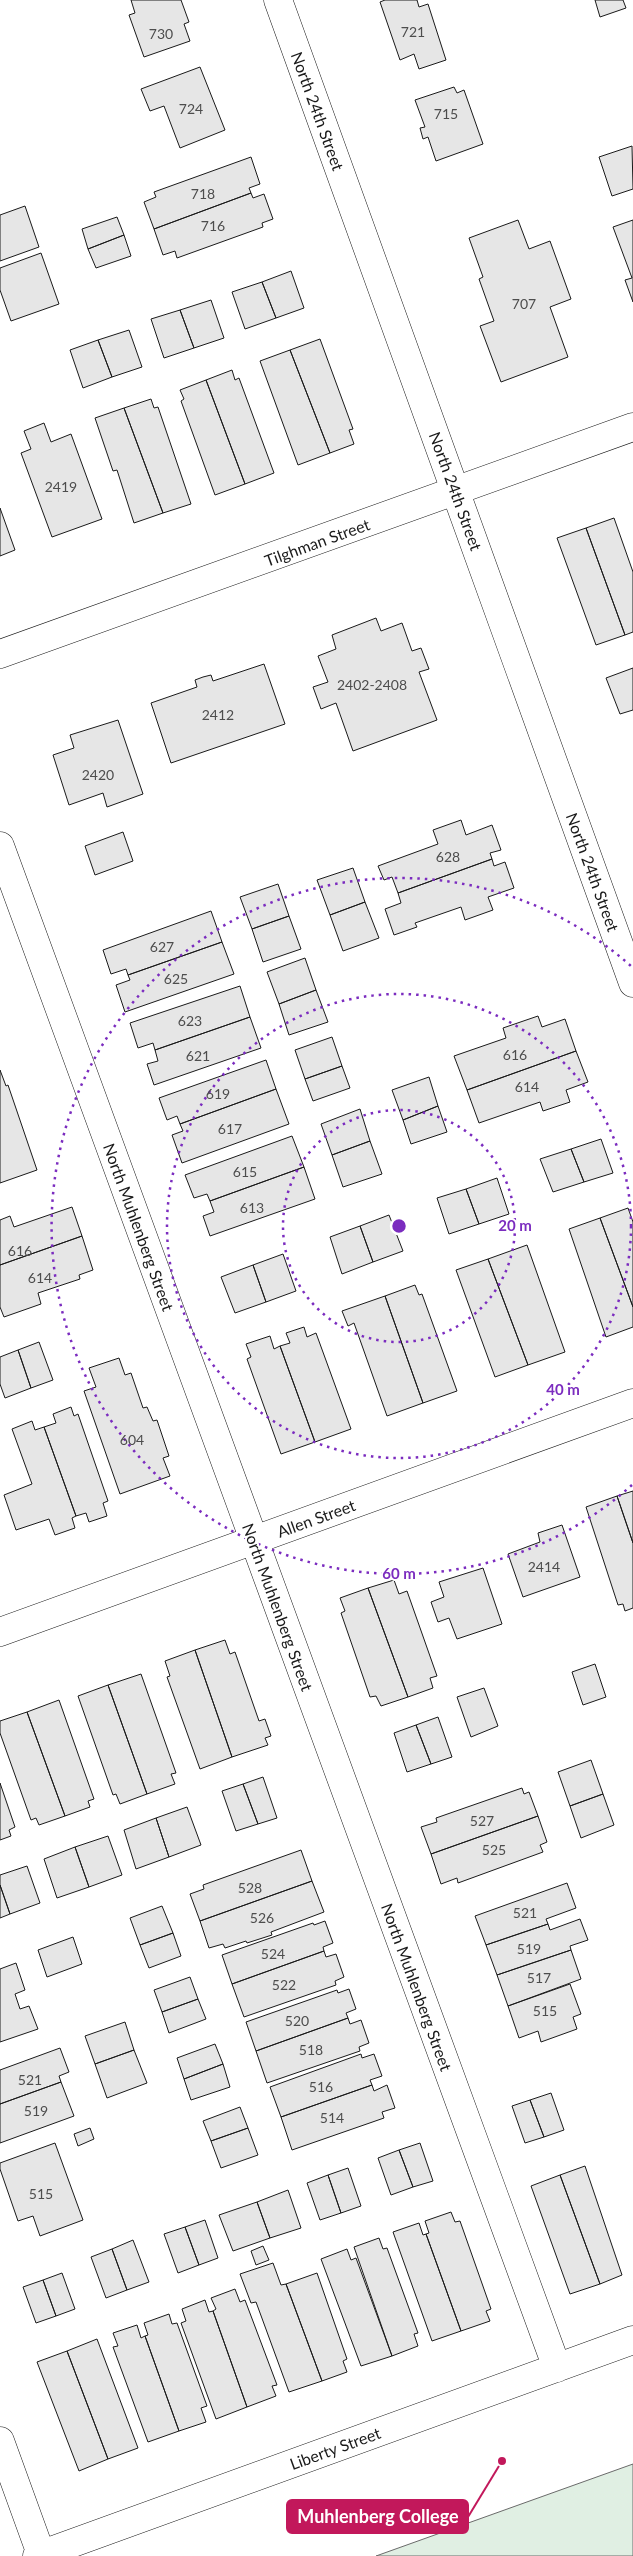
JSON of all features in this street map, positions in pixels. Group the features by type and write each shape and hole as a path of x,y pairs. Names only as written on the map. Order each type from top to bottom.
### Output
{"street":[{"name":"North 24th Street","path":"278,0 633,983"},
{"name":"Tilghman Street","path":"0,654 457,492 633,427"},
{"name":"North Muhlenberg Street","path":"0,846 557,2368"},
{"name":"Allen Street","path":"0,1632 633,1404"},
{"name":"Liberty Street","path":"39,2555 633,2340"},
{"path":"0,2441 39,2555"}],"green space":[{"path":"633,2464 633,2556 376,2556"}],"building":[{"path":"131,0 181,0 189,22 184,24 190,41 144,57 129,15 135,13"},
{"path":"385,0 417,0 419,7 428,4 446,60 419,69 414,54 400,60 380,2"},
{"path":"595,0 623,0 626,8 600,17"},
{"path":"200,67 225,130 180,148 164,106 150,111 141,89"},
{"path":"454,87 457,93 464,90 483,144 436,161 428,137 423,139 420,128 425,127 415,100"},
{"path":"632,146 633,189 612,196 599,157"},
{"path":"251,157 260,184 249,188 251,193 154,229 144,202 156,197 154,192"},
{"path":"251,193 253,198 264,194 273,219 262,223 263,227 177,258 175,251 163,255 154,229"},
{"path":"25,206 39,247 0,261 0,215"},
{"path":"117,217 124,235 88,249 82,229"},
{"path":"518,220 529,249 550,241 571,299 550,307 568,357 501,382 480,326 494,321 479,279 483,277 469,238"},
{"path":"633,220 633,302 625,280 632,278 613,227"},
{"path":"124,235 131,256 96,268 88,249"},
{"path":"41,253 59,304 11,321 0,290 0,268"},
{"path":"291,271 304,308 276,318 262,282"},
{"path":"262,282 276,318 245,329 232,292"},
{"path":"211,300 224,338 194,348 180,310"},
{"path":"180,310 194,348 164,358 151,319"},
{"path":"129,330 142,367 112,377 98,340"},
{"path":"320,339 353,429 349,430 354,444 330,453 290,350"},
{"path":"98,340 112,377 83,388 70,350"},
{"path":"290,350 330,453 298,465 260,361"},
{"path":"232,370 235,380 239,378 274,473 245,484 206,380"},
{"path":"206,380 245,484 215,495 181,401 184,399 180,390"},
{"path":"151,399 154,408 158,407 191,504 163,513 124,408"},
{"path":"124,408 163,513 134,523 117,470 113,471 95,418"},
{"path":"44,423 51,442 71,434 102,519 52,537 21,453 31,449 24,431"},
{"path":"0,508 15,550 0,556"},
{"path":"614,518 633,572 633,632 625,635 586,528"},
{"path":"586,528 625,635 596,645 557,538"},
{"path":"376,618 381,631 402,623 412,651 421,648 429,669 419,672 437,720 353,751 336,703 321,709 313,687 328,682 318,656 336,649 332,635"},
{"path":"264,664 285,724 171,763 151,703 197,687 195,680 203,677 211,675 213,681"},
{"path":"633,668 633,710 620,714 606,678"},
{"path":"118,720 143,794 107,807 103,793 69,805 53,755 74,748 70,735"},
{"path":"461,820 466,835 492,825 501,850 490,853 492,859 398,893 392,877 384,880 378,866 438,844 433,830"},
{"path":"123,832 133,861 95,875 85,846"},
{"path":"492,859 494,866 505,862 514,888 488,897 493,910 465,920 461,907 415,923 417,927 394,935 385,909 401,903 398,893"},
{"path":"353,868 365,902 330,915 317,880"},
{"path":"278,884 289,916 252,929 240,897"},
{"path":"365,902 379,938 343,951 330,915"},
{"path":"211,911 222,942 128,975 126,969 111,974 103,950"},
{"path":"289,916 301,949 263,962 252,929"},
{"path":"222,942 234,974 125,1012 116,985 130,980 128,975"},
{"path":"305,958 316,990 279,1004 267,972"},
{"path":"240,986 250,1017 155,1050 153,1043 138,1048 130,1023"},
{"path":"316,990 328,1022 289,1035 279,1004"},
{"path":"538,1016 542,1027 565,1019 576,1051 467,1090 454,1056 506,1038 503,1028"},
{"path":"250,1017 261,1048 154,1085 147,1064 158,1061 155,1050"},
{"path":"332,1037 342,1066 305,1079 295,1050"},
{"path":"576,1051 588,1082 566,1090 570,1102 543,1111 540,1102 479,1123 467,1090"},
{"path":"266,1060 276,1089 180,1124 177,1116 167,1120 159,1098"},
{"path":"342,1066 350,1088 313,1101 305,1079"},
{"path":"0,1070 6,1086 8,1085 37,1170 0,1183"},
{"path":"429,1077 438,1106 403,1120 392,1090"},
{"path":"276,1089 289,1124 182,1163 172,1135 183,1131 180,1124"},
{"path":"438,1106 447,1132 411,1144 403,1120"},
{"path":"360,1109 370,1141 332,1155 321,1124"},
{"path":"292,1136 304,1167 210,1201 207,1194 194,1198 185,1175"},
{"path":"601,1139 613,1173 584,1182 571,1149"},
{"path":"370,1141 382,1174 343,1187 332,1155"},
{"path":"571,1149 584,1182 553,1192 540,1159"},
{"path":"304,1167 315,1199 210,1236 203,1216 214,1212 210,1201"},
{"path":"497,1178 509,1214 479,1224 466,1189"},
{"path":"466,1189 479,1224 449,1234 437,1198"},
{"path":"72,1207 82,1236 0,1265 0,1220 10,1216 14,1227"},
{"path":"628,1208 633,1222 633,1307 600,1218"},
{"path":"389,1215 403,1251 373,1262 360,1226"},
{"path":"600,1218 633,1307 633,1327 606,1337 569,1229"},
{"path":"360,1226 373,1262 342,1274 330,1237"},
{"path":"82,1236 93,1270 79,1275 80,1279 38,1293 41,1304 4,1317 0,1307 0,1265"},
{"path":"527,1245 565,1352 528,1365 488,1259"},
{"path":"283,1254 296,1291 266,1302 253,1265"},
{"path":"488,1259 528,1365 495,1377 456,1270"},
{"path":"253,1265 266,1302 235,1313 221,1277"},
{"path":"415,1285 419,1295 422,1294 457,1391 423,1403 385,1296"},
{"path":"385,1296 423,1403 387,1416 354,1323 348,1326 342,1311"},
{"path":"304,1327 307,1337 316,1333 351,1429 315,1442 280,1346 290,1343 286,1333"},
{"path":"270,1336 274,1349 280,1346 315,1442 281,1454 247,1359 251,1357 246,1344"},
{"path":"39,1342 53,1380 31,1388 18,1350"},
{"path":"18,1350 31,1388 5,1398 0,1384 0,1357"},
{"path":"119,1358 125,1375 131,1373 143,1408 147,1407 153,1421 157,1420 169,1456 163,1458 170,1476 120,1494 84,1391 96,1387 89,1368"},
{"path":"71,1407 74,1416 78,1414 108,1501 103,1503 107,1516 89,1522 86,1513 76,1516 44,1427 56,1423 53,1414"},
{"path":"32,1421 35,1430 44,1427 76,1516 72,1518 75,1528 55,1535 49,1519 16,1530 4,1495 32,1484 12,1429"},
{"path":"633,1491 633,1543 617,1496"},
{"path":"617,1496 633,1543 633,1608 625,1611 623,1604 618,1605 586,1507"},
{"path":"562,1525 580,1577 523,1597 508,1554 540,1542 538,1533"},
{"path":"483,1568 502,1624 457,1639 449,1618 438,1622 431,1602 444,1597 439,1582"},
{"path":"394,1580 399,1594 407,1591 437,1676 430,1678 433,1688 408,1697 368,1588"},
{"path":"368,1588 408,1697 381,1706 376,1696 370,1697 341,1613 345,1611 340,1598"},
{"path":"225,1640 230,1654 235,1652 259,1721 265,1719 271,1736 265,1738 268,1745 232,1757 195,1650"},
{"path":"195,1650 232,1757 200,1769 167,1677 170,1676 165,1661"},
{"path":"595,1664 606,1697 583,1705 572,1672"},
{"path":"141,1674 176,1773 171,1774 175,1784 147,1794 108,1685"},
{"path":"108,1685 147,1794 120,1804 116,1794 113,1795 78,1696"},
{"path":"484,1688 498,1726 471,1737 457,1697"},
{"path":"59,1700 94,1799 88,1801 90,1807 65,1816 27,1712"},
{"path":"27,1712 65,1816 39,1825 36,1818 31,1820 0,1733 0,1721"},
{"path":"438,1717 452,1757 431,1764 416,1725"},
{"path":"416,1725 431,1764 407,1772 394,1733"},
{"path":"591,1760 603,1794 570,1806 558,1772"},
{"path":"263,1777 277,1818 258,1824 243,1784"},
{"path":"0,1783 15,1827 9,1830 11,1836 0,1840"},
{"path":"243,1784 258,1824 236,1831 222,1791"},
{"path":"522,1788 524,1794 529,1792 538,1816 431,1854 421,1827 437,1822 436,1818"},
{"path":"603,1794 614,1825 581,1838 570,1806"},
{"path":"187,1807 201,1845 169,1857 156,1818"},
{"path":"538,1816 547,1842 540,1845 543,1852 458,1883 457,1878 441,1884 431,1854"},
{"path":"156,1818 169,1857 136,1869 124,1830"},
{"path":"108,1836 122,1875 89,1887 75,1847"},
{"path":"75,1847 89,1887 57,1898 44,1859"},
{"path":"301,1850 312,1881 200,1921 190,1894 204,1889 203,1885"},
{"path":"27,1866 40,1903 10,1914 0,1885 0,1875"},
{"path":"312,1881 324,1912 271,1932 272,1935 247,1943 246,1941 225,1948 223,1944 209,1948 200,1921"},
{"path":"567,1883 576,1908 546,1919 548,1924 486,1945 475,1916"},
{"path":"0,1885 10,1914 0,1918"},
{"path":"162,1906 173,1933 140,1945 130,1918"},
{"path":"580,1919 588,1940 570,1946 571,1950 497,1975 486,1945 548,1924 550,1930"},
{"path":"325,1921 333,1943 323,1947 324,1951 232,1984 222,1955 313,1923 314,1925"},
{"path":"173,1933 181,1956 149,1968 140,1945"},
{"path":"73,1937 82,1964 47,1977 38,1950"},
{"path":"571,1950 581,1979 508,2006 497,1975"},
{"path":"324,1951 326,1957 336,1954 344,1977 335,1981 336,1985 244,2017 232,1984"},
{"path":"16,1963 25,1990 15,1994 20,2009 29,2006 38,2029 0,2042 0,1969"},
{"path":"190,1977 198,1999 162,2012 154,1990"},
{"path":"570,1984 581,2014 573,2017 577,2029 541,2042 538,2031 519,2038 508,2006"},
{"path":"349,1989 356,2009 346,2013 348,2018 256,2051 246,2022 337,1990 338,1993"},
{"path":"198,1999 206,2019 169,2033 162,2012"},
{"path":"348,2018 350,2024 361,2020 369,2043 359,2047 360,2051 267,2083 256,2051"},
{"path":"125,2022 134,2050 95,2064 85,2036"},
{"path":"215,2044 223,2064 184,2079 177,2058"},
{"path":"60,2048 69,2072 59,2076 61,2082 0,2104 0,2070"},
{"path":"134,2050 147,2083 107,2098 95,2064"},
{"path":"361,2054 362,2058 374,2054 382,2076 370,2080 372,2085 281,2117 270,2087"},
{"path":"223,2064 230,2087 191,2100 184,2079"},
{"path":"61,2082 74,2116 0,2143 0,2104"},
{"path":"372,2085 374,2091 387,2085 395,2108 382,2112 384,2118 292,2150 281,2117"},
{"path":"551,2093 564,2130 544,2137 530,2100"},
{"path":"530,2100 544,2137 525,2143 512,2106"},
{"path":"240,2107 248,2128 211,2141 203,2121"},
{"path":"90,2128 94,2139 78,2146 74,2134"},
{"path":"248,2128 258,2155 221,2168 211,2141"},
{"path":"55,2143 83,2220 40,2236 33,2216 18,2221 0,2169 0,2163"},
{"path":"420,2143 433,2181 413,2187 399,2150"},
{"path":"399,2150 413,2187 391,2195 378,2158"},
{"path":"585,2166 622,2275 600,2284 560,2175"},
{"path":"348,2168 361,2206 341,2213 328,2175"},
{"path":"328,2175 341,2213 320,2220 307,2183"},
{"path":"560,2175 600,2284 570,2294 531,2186"},
{"path":"288,2190 301,2228 270,2238 257,2202"},
{"path":"257,2202 270,2238 233,2251 219,2215"},
{"path":"451,2212 455,2222 460,2221 491,2309 486,2311 490,2321 461,2331 426,2234 429,2233 425,2221"},
{"path":"205,2220 218,2258 199,2265 185,2227"},
{"path":"419,2223 423,2235 426,2234 461,2331 432,2341 393,2232"},
{"path":"185,2227 199,2265 178,2273 164,2234"},
{"path":"379,2238 383,2249 387,2248 418,2333 414,2334 418,2346 392,2356 354,2247"},
{"path":"133,2240 149,2282 127,2290 112,2249"},
{"path":"263,2246 269,2260 256,2265 251,2251"},
{"path":"112,2249 127,2290 106,2298 91,2257"},
{"path":"347,2249 351,2260 356,2258 392,2356 361,2366 321,2259"},
{"path":"273,2263 281,2285 286,2284 322,2381 289,2392 256,2302 251,2303 240,2274"},
{"path":"62,2273 75,2309 56,2316 43,2280"},
{"path":"317,2273 347,2359 343,2361 347,2372 322,2381 286,2284"},
{"path":"43,2280 56,2316 36,2323 23,2287"},
{"path":"235,2289 240,2302 245,2300 277,2385 272,2386 276,2396 247,2407 213,2311 216,2309 211,2298"},
{"path":"205,2300 209,2312 213,2311 247,2407 216,2419 181,2323 186,2321 182,2309"},
{"path":"169,2314 172,2324 177,2323 207,2406 201,2408 206,2422 179,2431 145,2336 148,2335 144,2323"},
{"path":"137,2325 141,2338 145,2336 179,2431 148,2442 113,2347 118,2346 113,2333"},
{"path":"97,2339 138,2448 108,2459 67,2351"},
{"path":"67,2351 108,2459 79,2471 37,2362"}],"place":[{"name":"Muhlenberg College","path":"502,2461"}]}
